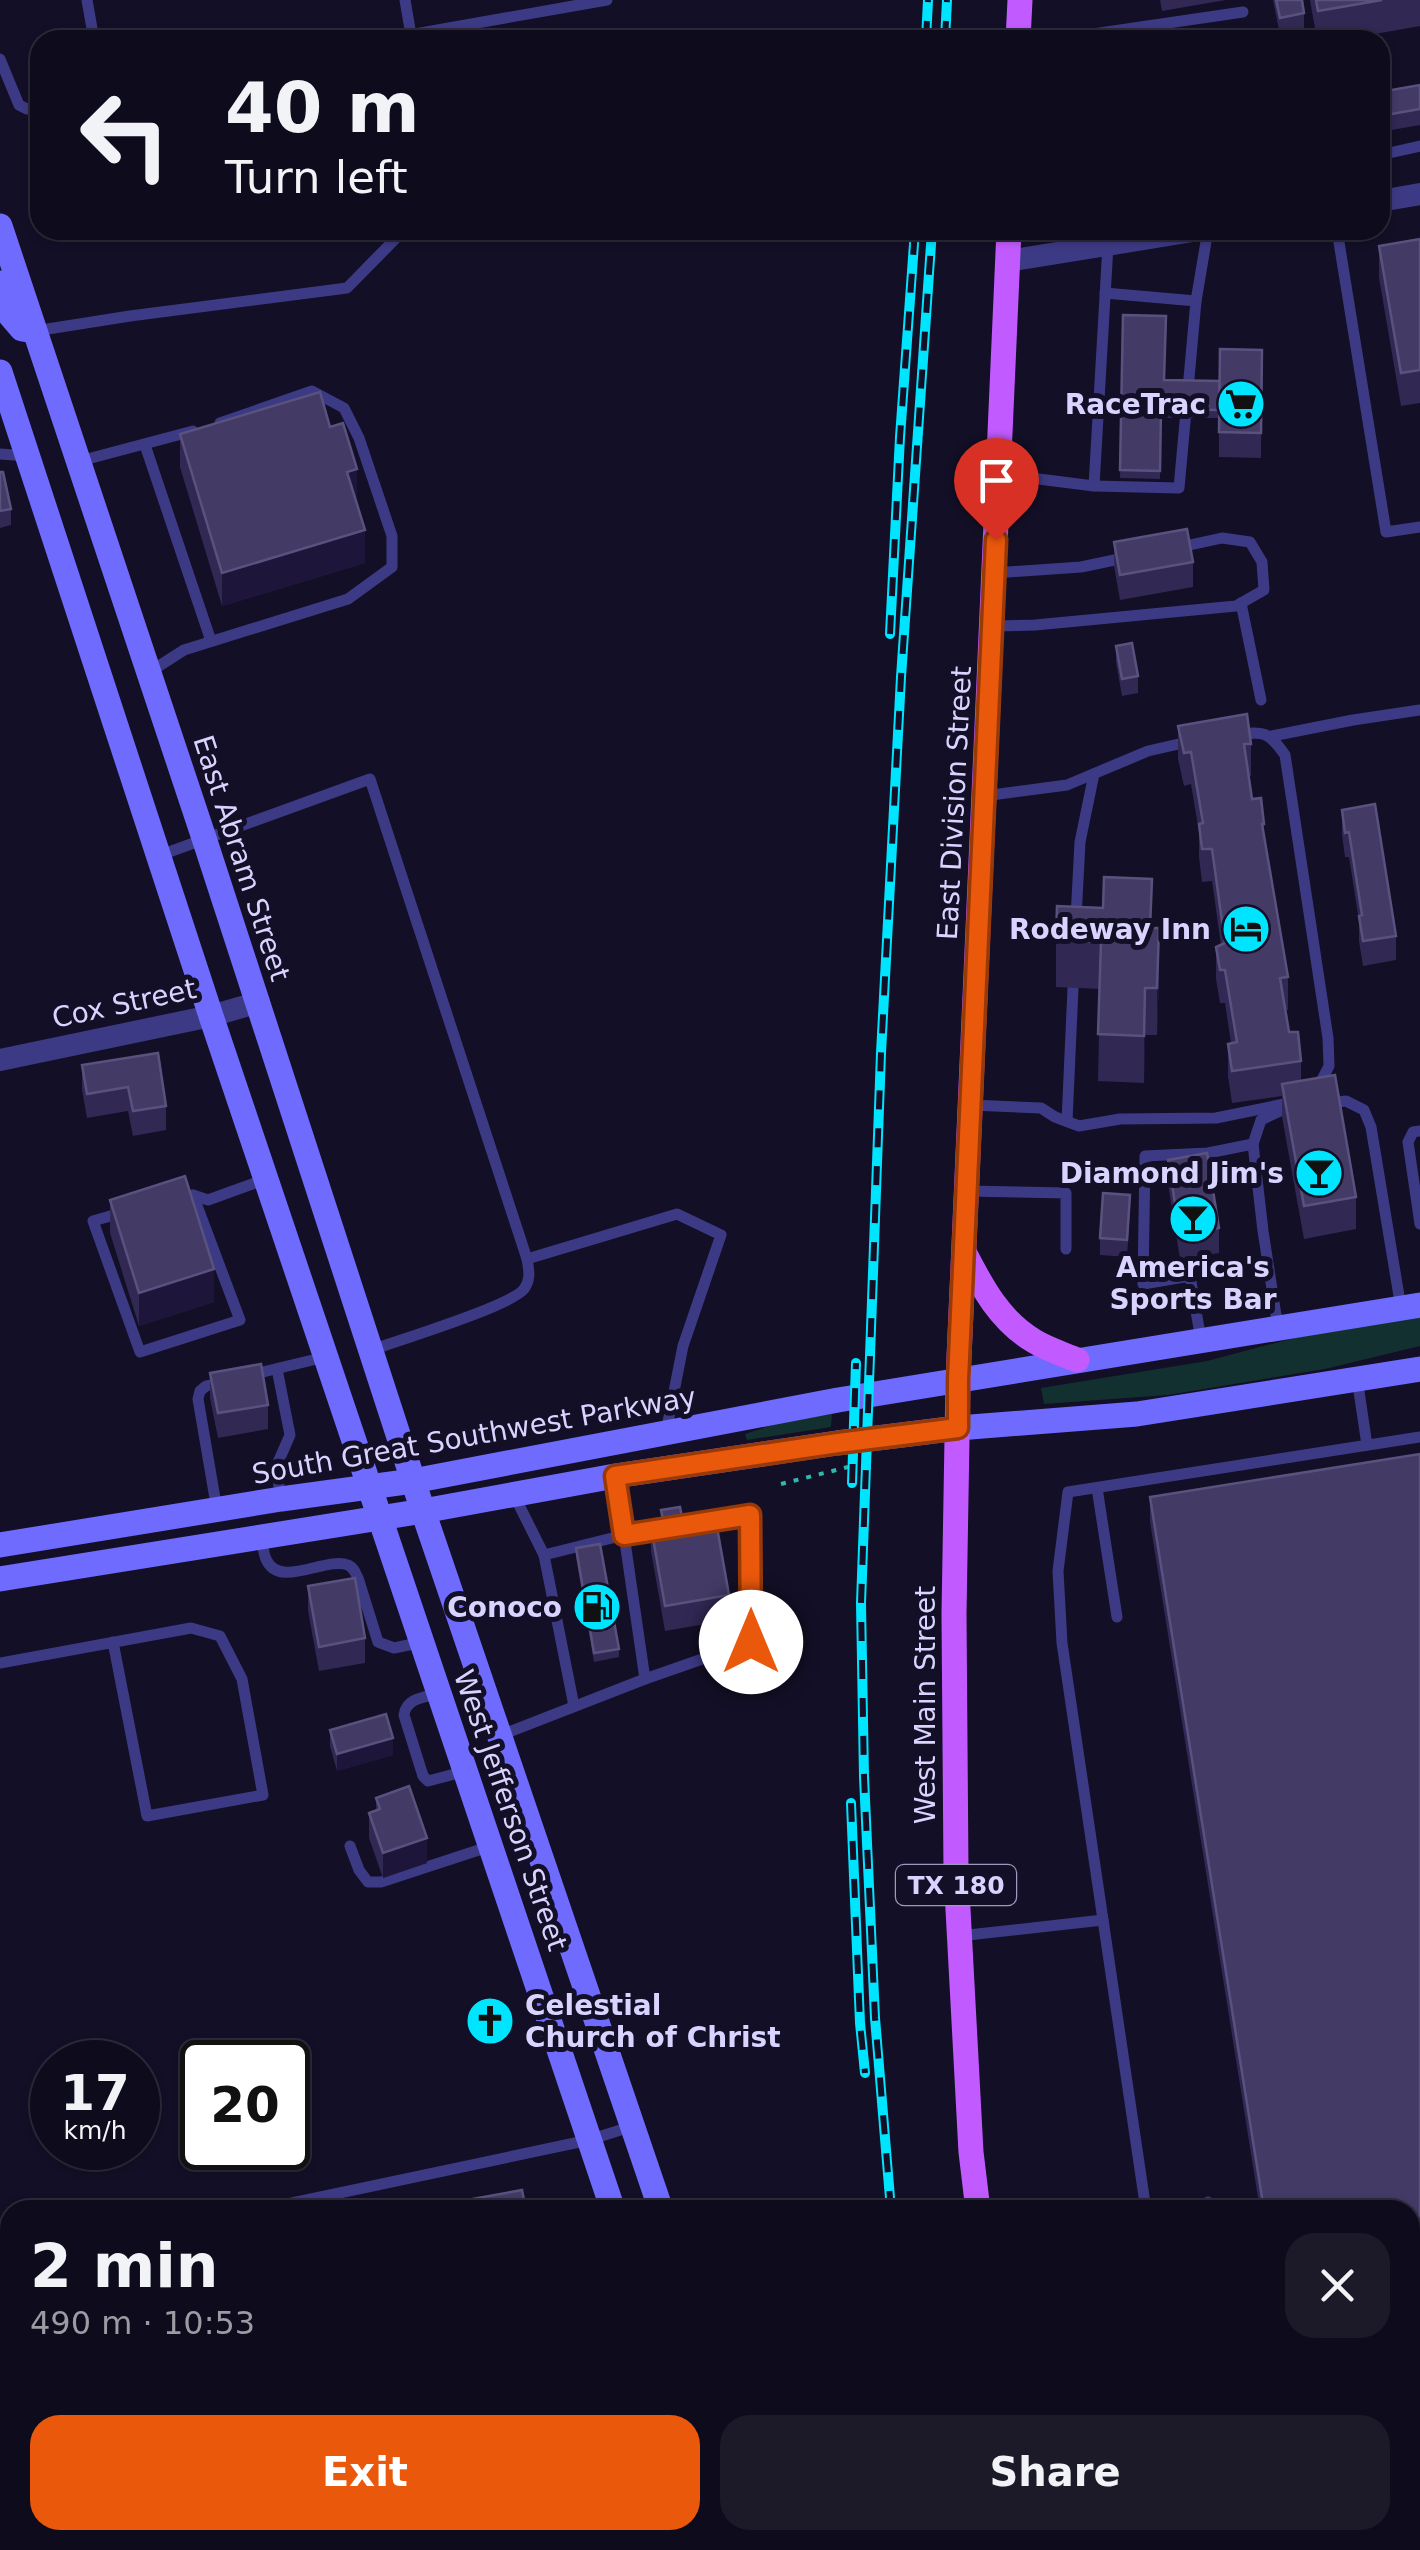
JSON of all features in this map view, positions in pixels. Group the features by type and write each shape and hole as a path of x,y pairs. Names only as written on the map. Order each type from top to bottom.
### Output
{"main road":[{"path":"1018,30 1020,0"},
{"name":"East Abram Street","path":"0,226 423,1511"},
{"name":"East Division Street","path":"958,1380 1009,240"},
{"path":"0,283 10,315 22,329 34,331"},
{"path":"0,372 370,1487"},
{"path":"28,456 60,456 69,466 124,602"},
{"path":"964,1253 986,1294 1008,1320 1033,1340 1078,1360"},
{"name":"South Great Southwest Parkway","path":"0,1545 413,1480 958,1380 1410,1306"},
{"path":"0,1579 615,1476 838,1443 958,1428 1137,1414 1420,1369"},
{"name":"West Main Street","path":"958,1380 954,1614 956,1872 977,2200"},
{"name":"West Jefferson Street","path":"370,1487 575,2096 601,2200"},
{"name":"West Jefferson Street","path":"423,1511 658,2200"},
{"path":"469,1780 516,1777"},
{"path":"575,2096 618,2081"}],"street":[{"path":"1390,198 1420,194"},
{"path":"1008,261 1097,240"},
{"name":"Cox Street","path":"0,1060 211,1016 258,1002"}],"lane":[{"path":"87,0 92,30"},
{"path":"405,0 410,30"},
{"path":"439,30 606,0"},
{"path":"1120,30 1243,12"},
{"path":"0,59 19,106 30,108"},
{"path":"1390,153 1420,146"},
{"path":"34,331 348,288 394,240"},
{"path":"1094,486 1110,240"},
{"path":"998,474 1094,486 1179,488 1196,301 1206,240"},
{"path":"1339,240 1386,532 1420,526"},
{"path":"1105,293 1196,301"},
{"path":"78,462 145,445 312,391 344,408 359,438 392,536 392,568 348,599 184,650 148,673"},
{"path":"145,445 211,641"},
{"path":"0,454 28,456"},
{"path":"992,626 1236,606 1264,590 1262,562 1250,542 1222,538 1169,549"},
{"path":"994,573 1081,567 1134,556"},
{"path":"1241,604 1261,700"},
{"path":"1226,736 1259,732 1272,736 1420,710"},
{"path":"971,1105 1041,1108 1078,1126 1120,1119 1216,1118 1310,1099 1329,1066 1328,1038 1286,755 1272,736"},
{"path":"984,796 1067,785 1148,751 1210,738"},
{"path":"1076,936 1080,842 1094,774"},
{"path":"158,856 370,779 528,1258 530,1278 522,1292 500,1304 372,1350"},
{"path":"1067,1121 1073,988"},
{"path":"1278,1328 1253,1144 1261,1120 1282,1110 1346,1101 1364,1110 1372,1127 1410,1306"},
{"path":"1420,1131 1413,1132 1408,1142 1420,1224"},
{"path":"1201,1340 1190,1276 1143,1284 1145,1156 1253,1144"},
{"path":"156,1204 193,1195 208,1200 266,1179"},
{"path":"967,1191 1066,1193 1066,1248"},
{"path":"141,1208 93,1221 140,1352 240,1320 193,1195"},
{"path":"528,1258 677,1214 721,1235 683,1346 666,1432"},
{"path":"217,1510 198,1400 200,1391 206,1386 327,1357"},
{"path":"277,1369 290,1435 276,1467 281,1499"},
{"path":"1357,1378 1367,1445"},
{"path":"1145,2200 1062,1642 1058,1571 1068,1492 1420,1437"},
{"path":"615,1476 645,1679"},
{"path":"1098,1488 1117,1617"},
{"path":"514,1494 544,1555 574,1706"},
{"path":"501,1734 751,1642 750,1515 696,1524"},
{"path":"544,1555 678,1526"},
{"path":"262,1536 266,1560 282,1573 342,1564 354,1569 378,1642 394,1648 423,1642"},
{"path":"0,1662 191,1628 220,1636 242,1679 263,1795 147,1816 113,1642"},
{"path":"440,1692 409,1702 405,1708 404,1716 423,1776 428,1781 469,1780"},
{"path":"350,1846 368,1882 381,1882 491,1846"},
{"path":"959,1936 1103,1920"},
{"path":"305,2200 589,2140 633,2126"}],"path":[{"path":"780,1484 852,1466"}],"green space":[{"path":"1420,1314 1420,1346 1325,1369 1168,1395 1044,1404 1041,1388 1207,1361 1336,1327"},
{"path":"832,1414 831,1427 747,1440 745,1434 778,1423"}],"building":[{"path":"1276,0 1302,0 1304,13 1280,18"},
{"path":"1316,0 1382,0 1318,11"},
{"path":"1420,85 1420,109 1390,114 1390,90"},
{"path":"1420,239 1420,370 1401,373 1379,246"},
{"path":"1123,315 1166,316 1164,380 1220,381 1219,410 1161,409 1160,471 1120,470"},
{"name":"RaceTrac","path":"1220,349 1262,350 1261,433 1219,432"},
{"path":"320,392 330,427 343,423 357,469 347,472 365,530 222,573 180,434"},
{"path":"0,472 11,509 0,511"},
{"path":"1187,529 1193,562 1120,575 1114,542"},
{"path":"1132,643 1138,676 1122,679 1116,646"},
{"name":"Rodeway Inn","path":"1247,714 1251,744 1244,744 1252,799 1261,798 1288,977 1280,978 1289,1032 1298,1032 1301,1061 1232,1071 1228,1044 1237,1042 1225,970 1220,970 1216,947 1225,943 1212,849 1202,849 1199,824 1203,823 1191,752 1184,753 1178,726"},
{"path":"1375,804 1396,936 1363,941 1349,832 1345,833 1342,810"},
{"path":"1104,877 1152,879 1150,928 1159,928 1157,988 1145,988 1144,1036 1098,1034 1101,942 1056,940 1057,906 1103,908"},
{"path":"158,1053 166,1106 133,1111 128,1087 87,1094 82,1065"},
{"name":"Diamond Jim's","path":"1335,1075 1356,1197 1304,1206 1282,1084"},
{"name":"America's Sports Bar","path":"1207,1153 1219,1228 1180,1235 1168,1160"},
{"path":"185,1176 214,1269 139,1293 110,1200"},
{"path":"1103,1193 1130,1195 1127,1240 1100,1238"},
{"path":"261,1364 268,1405 218,1413 210,1373"},
{"path":"1420,1454 1420,2200 1262,2200 1150,1497"},
{"path":"680,1507 683,1522 715,1516 729,1595 665,1606 651,1527 664,1524 661,1510"},
{"name":"Conoco","path":"600,1544 619,1649 594,1653 576,1548"},
{"path":"355,1578 365,1638 319,1647 308,1586"},
{"path":"386,1714 393,1738 337,1754 330,1730"},
{"path":"409,1786 427,1838 383,1853 369,1813 380,1809 376,1798"},
{"path":"522,2190 524,2200 466,2200"}],"railway":[{"path":"926,30 928,0"},
{"path":"946,30 947,0"},
{"path":"890,634 914,240"},
{"path":"890,2200 875,2018 861,1603 881,1053 901,677 931,240"},
{"path":"852,1483 856,1363"},
{"path":"851,1803 865,2073"}],"place":[{"name":"RaceTrac","path":"1241,404"},
{"name":"Rodeway Inn","path":"1246,929"},
{"name":"Diamond Jim's","path":"1319,1173"},
{"name":"America's Sports Bar","path":"1193,1219"},
{"name":"Conoco","path":"597,1607"},
{"name":"Celestial Church of Christ","path":"490,2021"}],"route":[{"path":"751,1642 750,1515 624,1535 615,1476 958,1428 996,540"}]}
